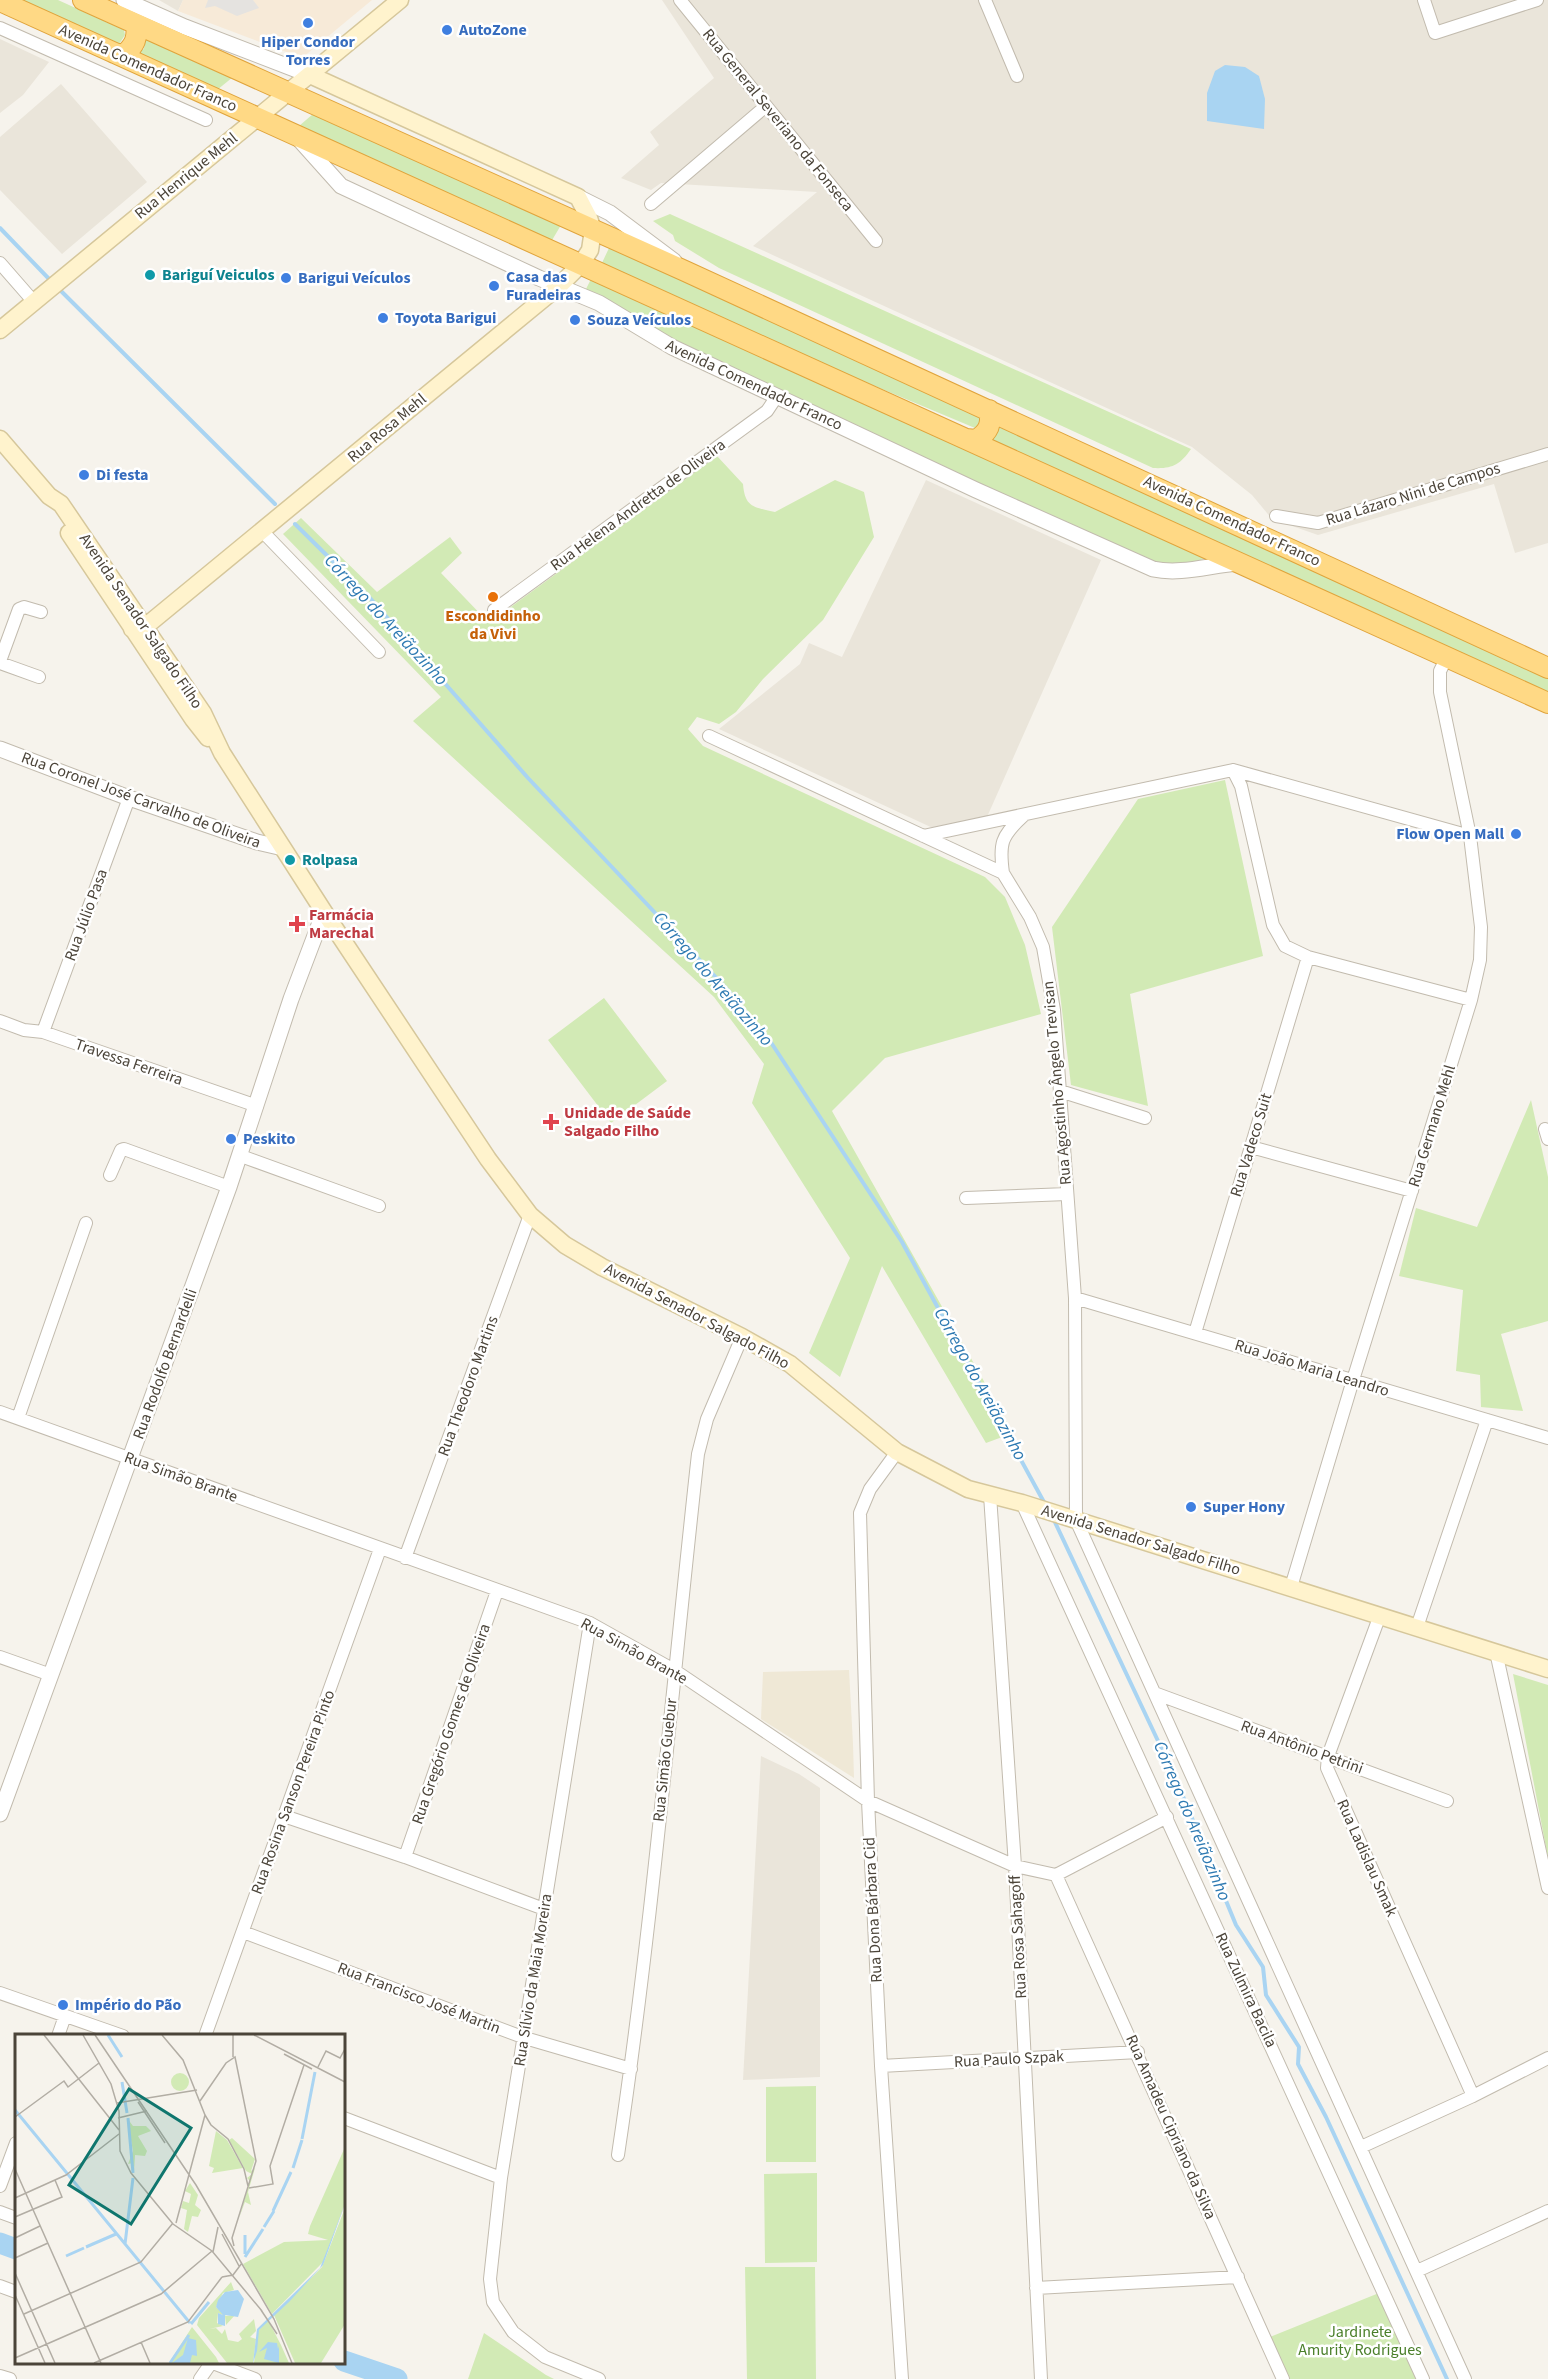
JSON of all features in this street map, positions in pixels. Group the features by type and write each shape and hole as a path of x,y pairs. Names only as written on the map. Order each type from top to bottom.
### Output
{"highway":[{"name":"Avenida Comendador Franco","path":"83,0 685,271 1548,668"},
{"name":"Avenida Comendador Franco","path":"0,1 1548,703"},
{"path":"114,53 124,55 133,46 137,35 136,24"},
{"path":"966,439 976,440 988,431 991,420 989,410"}],"main road":[{"name":"Rua Henrique Mehl","path":"0,330 400,0"},
{"name":"Avenida Comendador Franco","path":"310,75 578,197"},
{"path":"578,197 593,230"},
{"name":"Rua Rosa Mehl","path":"139,627 262,531 559,286 581,264 590,249 593,230"},
{"name":"Avenida Senador Salgado Filho","path":"0,439 49,496 61,504 139,627 203,713 222,753 324,912 488,1159 530,1215 565,1245 602,1268 742,1337 790,1364 897,1452 968,1489 1022,1503 1548,1669"}],"street":[{"name":"Avenida Comendador Franco","path":"124,0 185,27 310,75"},
{"name":"Rua General Severiano da Fonseca","path":"680,0 876,241"},
{"path":"985,0 1017,76"},
{"path":"1424,0 1435,33 1537,0"},
{"name":"Avenida Comendador Franco","path":"0,28 206,120"},
{"path":"651,204 766,106"},
{"name":"Avenida Comendador Franco","path":"296,135 341,186 599,303 672,347 976,490 1153,570 1170,573 1211,565 1239,563"},
{"name":"Avenida Comendador Franco","path":"578,197 610,213 660,249 685,271"},
{"path":"0,263 34,302"},
{"name":"Rua Helena Andretta de Oliveira","path":"494,610 767,411 777,396"},
{"name":"Rua Lázaro Nini de Campos","path":"1276,516 1318,523 1548,454"},
{"path":"262,531 379,652"},
{"path":"39,677 0,662 19,609 24,607 41,612"},
{"name":"Rua Germano Mehl","path":"1292,1587 1353,1380 1471,999 1480,960 1481,927 1470,836 1440,693 1440,671 1447,657"},
{"path":"709,736 1003,873"},
{"name":"Rua Coronel José Carvalho de Oliveira","path":"0,749 129,798 257,842 283,848"},
{"path":"1233,770 1241,786 1273,925 1285,946 1308,957 1471,999"},
{"path":"923,836 1233,770 1470,836"},
{"name":"Rua Júlio Pasa","path":"43,1032 129,798"},
{"path":"1003,873 1000,851 1008,829 1025,814"},
{"name":"Rua Agostinho Ângelo Trevisan","path":"1003,873 1030,917 1043,947 1054,1010 1075,1298 1076,1520"},
{"name":"Rua Rodolfo Bernardelli","path":"0,1814 229,1187 291,999 324,912"},
{"name":"Rua Vadeco Suit","path":"1195,1334 1308,957"},
{"name":"Travessa Ferreira","path":"0,1021 24,1030 43,1032 257,1106"},
{"path":"1060,1091 1145,1118"},
{"path":"1251,1147 1412,1191"},
{"path":"110,1175 121,1150 124,1149 229,1187"},
{"path":"240,1156 379,1206"},
{"path":"966,1198 1067,1194"},
{"name":"Rua Theodoro Martins","path":"405,1558 530,1215"},
{"path":"18,1418 86,1223"},
{"name":"Rua João Maria Leandro","path":"1075,1298 1548,1438"},
{"name":"Rua Simão Guebur","path":"618,2155 646,1957 698,1454 706,1419 742,1337"},
{"name":"Rua Simão Brante","path":"0,1412 590,1623 674,1670 868,1801 1015,1866 1056,1875"},
{"path":"1417,1627 1487,1420"},
{"name":"Rua Dona Bárbara Cid","path":"897,1452 870,1489 860,1513 868,1801 881,2066 902,2379"},
{"name":"Rua Rosa Sahagoff","path":"990,1495 1015,1866 1041,2379"},
{"name":"Rua Zulmira Bacila","path":"1022,1503 1424,2379"},
{"path":"1076,1520 1466,2379"},
{"name":"Rua Rosina Sanson Pereira Pinto","path":"206,2034 380,1549"},
{"name":"Rua Gregório Gomes de Oliveira","path":"405,1857 497,1591"},
{"path":"1328,1756 1380,1615"},
{"name":"Rua Sílvio da Maia Moreira","path":"590,1623 501,2178 490,2279 493,2302 513,2332 545,2357 598,2379"},
{"path":"1496,1652 1548,1887"},
{"path":"0,1657 51,1675"},
{"name":"Rua Antônio Petrini","path":"1156,1694 1447,1801"},
{"name":"Rua Ladislau Smak","path":"1328,1756 1327,1768 1473,2096"},
{"path":"284,1816 405,1857 544,1909"},
{"path":"1056,1875 1167,1817"},
{"name":"Rua Amadeu Cipriano da Silva","path":"1056,1875 1284,2379"},
{"name":"Rua Francisco José Martin","path":"243,1932 525,2038 631,2069"},
{"path":"0,1993 117,2034"},
{"path":"59,2034 65,2016"},
{"name":"Rua Paulo Szpak","path":"881,2066 1138,2052"},
{"path":"1361,2147 1473,2096 1548,2058"},
{"path":"345,2118 501,2178"},
{"path":"0,2186 15,2146"},
{"path":"1417,2271 1548,2211"},
{"path":"0,2212 15,2218"},
{"path":"1036,2288 1238,2277"},
{"path":"0,2286 15,2292"},
{"path":"200,2379 209,2364"},
{"path":"213,2364 255,2379"},
{"path":"0,2376 10,2379"}],"shaded area":[{"path":"159,0 183,0 178,11"},
{"path":"183,0 372,0 302,58 178,11"},
{"path":"208,0 253,0 259,8 237,16 215,6 205,8"},
{"path":"662,0 1548,0 1548,543 1515,553 1494,484 1318,535 1272,519 1252,495 1192,447 753,246 817,192 661,183 651,190 621,178 659,145 650,132 714,78"},
{"path":"0,39 49,62 23,95 0,113"},
{"path":"61,84 147,182 62,254 0,190 0,137"},
{"path":"926,480 1101,560 987,817 935,829 719,729 800,664 809,643 842,657"},
{"path":"849,1670 854,1778 761,1719 763,1672"},
{"path":"761,1756 799,1774 820,1788 820,2077 743,2080"}],"green space":[{"path":"15,0 58,0 124,30 125,35 119,44"},
{"path":"145,39 233,77 217,90 135,54 144,49"},
{"path":"313,114 561,225 551,242 299,126"},
{"path":"670,214 1191,449 1175,465 1153,468 719,268 675,241 673,235 653,221"},
{"path":"609,248 971,411 981,418 980,425 975,428 827,366 601,265"},
{"path":"592,277 708,333 1206,558 1188,565 1173,567 1158,565 1140,558 693,352 585,291"},
{"path":"993,423 1548,668 1548,696 986,441"},
{"path":"717,456 743,484 748,502 761,509 775,512 835,480 864,492 874,537 823,620 763,679 736,712 719,724 697,717 688,729 703,746 985,877 1005,897 1025,945 1041,1014 885,1058 832,1111 1013,1433 986,1443 882,1266 840,1377 809,1353 850,1258 752,1103 764,1064 714,997 413,721 441,697 283,534 301,518 377,592 450,537 462,553 441,573 489,623"},
{"path":"1225,780 1263,956 1130,994 1148,1106 1071,1085 1052,927 1138,799"},
{"path":"604,998 667,1081 611,1123 548,1040"},
{"path":"1531,1100 1548,1177 1548,1321 1501,1334 1523,1411 1481,1407 1480,1375 1456,1371 1463,1290 1399,1276 1416,1208 1477,1227"},
{"path":"1513,1674 1548,1685 1548,1858"},
{"path":"816,2086 816,2162 766,2162 766,2087"},
{"path":"817,2173 817,2262 765,2263 764,2174"},
{"path":"745,2267 815,2267 816,2379 747,2379"},
{"name":"Jardinete Amurity Rodrigues","path":"1379,2293 1418,2379 1289,2379 1270,2337"},
{"path":"484,2333 546,2375 554,2379 468,2379"}],"water":[{"path":"1225,65 1245,67 1259,76 1265,99 1264,129 1207,121 1207,93 1215,71"}],"waterway":[{"name":"Córrego do Areiãozinho","path":"0,228 51,281"},
{"name":"Córrego do Areiãozinho","path":"59,289 275,504"},
{"name":"Córrego do Areiãozinho","path":"295,524 369,597 528,778 725,987 772,1044 902,1242 1045,1504"},
{"name":"Córrego do Areiãozinho","path":"1053,1518 1175,1777 1236,1925 1263,1967 1266,1995 1299,2047 1298,2064 1326,2117 1447,2379"},
{"path":"0,2243 15,2249"},
{"path":"345,2361 397,2379"}],"place":[{"name":"Hiper Condor Torres","path":"308,23"},
{"name":"AutoZone","path":"447,30"},
{"name":"Bariguí Veiculos","path":"150,275"},
{"name":"Barigui Veículos","path":"286,278"},
{"name":"Casa das Furadeiras","path":"494,286"},
{"name":"Toyota Barigui","path":"383,318"},
{"name":"Souza Veículos","path":"575,320"},
{"name":"Di festa","path":"84,475"},
{"name":"Escondidinho da Vivi","path":"493,597"},
{"name":"Flow Open Mall","path":"1516,834"},
{"name":"Rolpasa","path":"290,860"},
{"name":"Farmácia Marechal","path":"297,924"},
{"name":"Unidade de Saúde Salgado Filho","path":"551,1122"},
{"name":"Peskito","path":"231,1139"},
{"name":"Super Hony","path":"1191,1507"},
{"name":"Império do Pão","path":"63,2005"}]}
